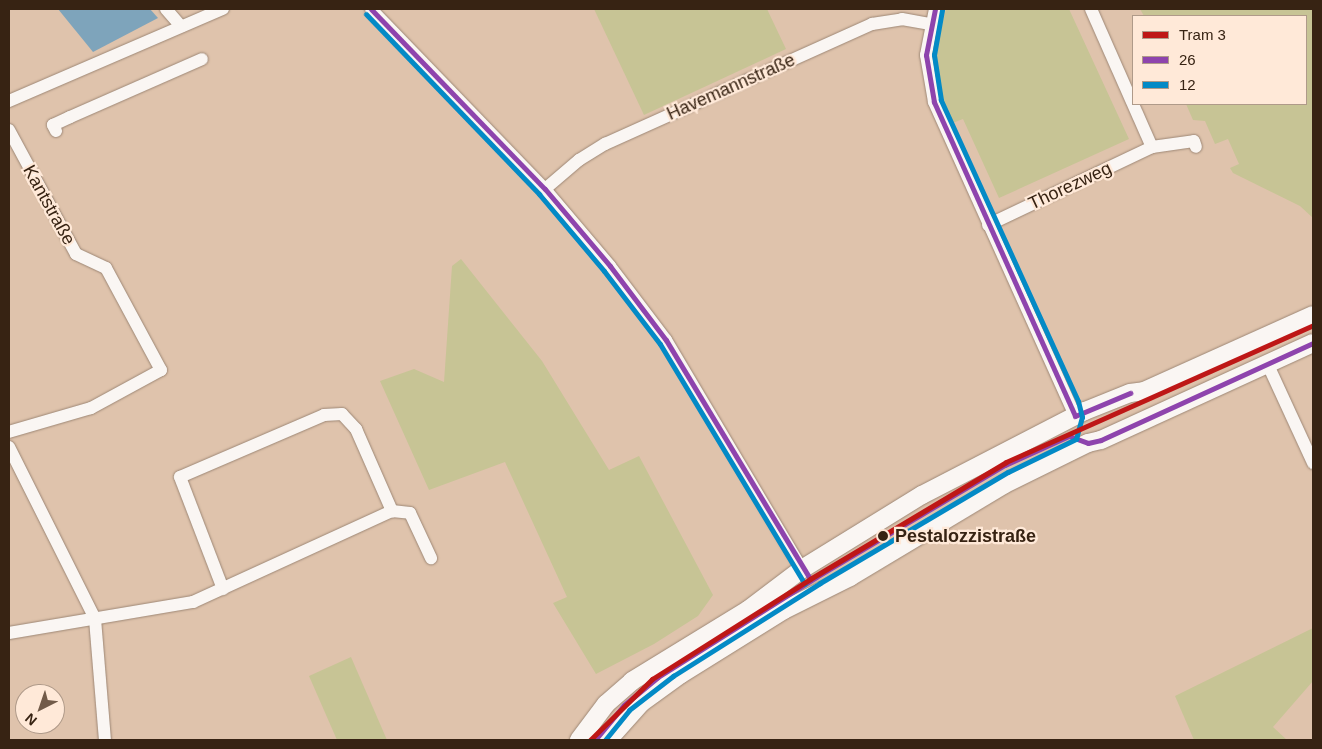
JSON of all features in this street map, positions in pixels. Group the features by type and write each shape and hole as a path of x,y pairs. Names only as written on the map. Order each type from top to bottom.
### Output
{"street":[{"path":"166,9 181,26"},
{"path":"9,101 223,9"},
{"path":"371,9 545,189 604,258 666,340 802,569 818,591"},
{"path":"935,9 930,24 926,55 934,102 1088,443"},
{"path":"1091,9 1132,102"},
{"name":"Havemannstraße","path":"545,189 578,160 605,144 872,24 902,19 930,24"},
{"path":"56,131 54,125 202,59"},
{"path":"1133,105 1152,148"},
{"name":"Kantstraße","path":"9,130 76,254 106,268 161,370 91,408 9,432"},
{"name":"Thorezweg","path":"988,224 1152,148 1194,142 1196,147"},
{"path":"579,740 601,709 632,681 748,610 802,569 922,495 1075,416 1130,393 1144,390 1313,315"},
{"path":"1256,340 1313,463"},
{"path":"608,740 641,703 674,678 818,591 835,586 1003,485 1088,443 1101,440 1181,401 1268,365 1313,343"},
{"path":"223,589 180,477 324,415 342,414 356,429 392,510"},
{"path":"9,447 95,619 105,740"},
{"path":"9,632 193,602 392,510 410,513 431,558"}],"shaded area":[{"path":"594,9 767,9 786,49 644,115"},
{"path":"946,9 1069,9 1129,139 999,198 963,119 950,124 936,81 935,56"},
{"path":"1140,9 1313,9 1313,218 1300,206 1233,173 1230,168 1239,164 1228,139 1215,144 1205,121 1193,120 1186,105 1307,105 1307,15 1143,15"},
{"path":"461,259 542,361 609,470 639,456 713,595 698,616 654,644 596,674 553,603 567,597 505,462 429,490 380,381 414,369 444,382 452,266"},
{"path":"1313,628 1313,681 1273,727 1287,740 1194,740 1175,696"},
{"path":"351,657 387,740 337,740 309,676"}],"water":[{"path":"58,9 150,9 158,18 93,52"}],"tram line":[{"name":"3","path":"590,740 652,679 810,579 1006,462 1313,325"}],"transit line":[{"name":"26","path":"371,9 545,189 610,266 666,340 811,580"},
{"name":"26","path":"935,9 926,55 934,102 1075,416 1130,393"},
{"name":"12","path":"605,740 629,710 673,676 820,583 1008,472 1076,439 1082,417 1078,401 941,100 934,55 942,10"},
{"name":"12","path":"366,14 539,194 604,271 660,344 805,584"},
{"name":"26","path":"595,740 624,705 658,677 816,577 1005,465 1069,436 1088,443 1101,440 1313,343"}],"place":[{"name":"Pestalozzistraße","path":"883,536"}]}
